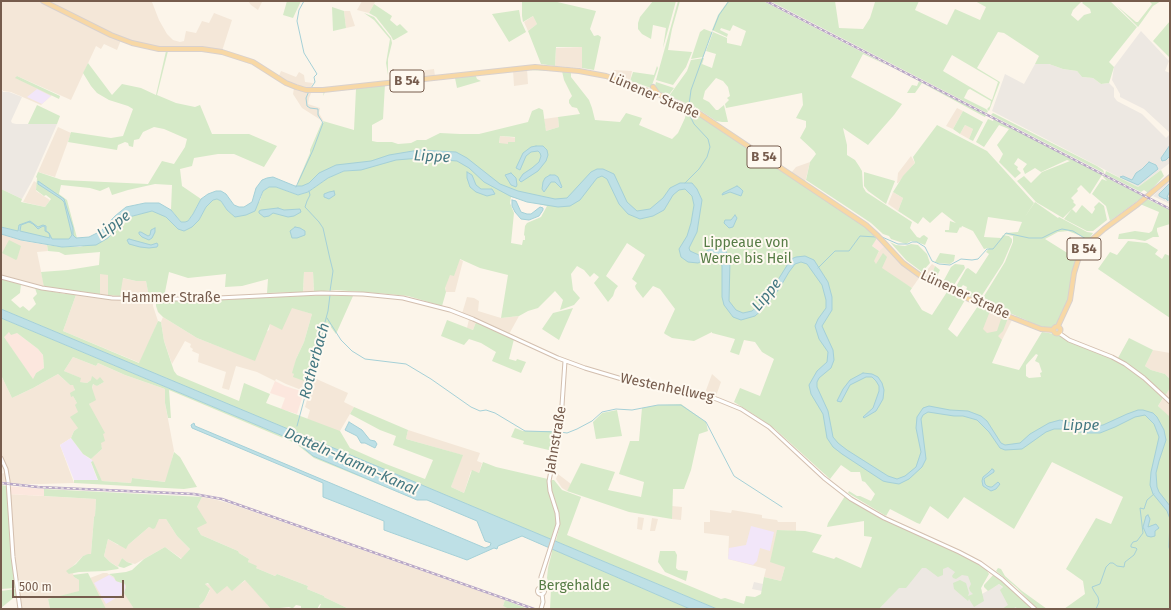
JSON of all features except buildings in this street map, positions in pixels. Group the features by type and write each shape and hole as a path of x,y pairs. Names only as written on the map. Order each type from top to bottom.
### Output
{"main road":[{"name":"Lünener Straße","path":"43,1 111,35 132,43 159,49 196,48 222,52 253,62 294,87 312,90 540,67 598,74 660,96 697,112 858,220 878,236 903,263 920,276 995,311 1040,329 1053,330"},
{"path":"653,87 660,96"},
{"name":"B 54","path":"1058,326 1070,300 1074,273 1078,260 1087,244 1170,177"},
{"name":"Hammer Straße","path":"1,277 42,288 121,298 198,299 343,293"},
{"name":"Westenhellweg","path":"343,293 403,298 441,308 474,319 565,361 595,372 622,379 703,394 741,409 769,427 824,478 851,499 884,518 980,563 1002,579 1035,609"},
{"path":"1059,333 1061,330 1058,326 1054,327 1053,330 1055,333 1059,333 1069,340 1112,357 1125,364 1144,378 1170,402"},
{"name":"Jahnstraße","path":"541,609 543,602 542,594 539,594 538,591 541,587 541,577 558,524 558,517 550,491 549,478 561,420 565,361"},
{"path":"1,458 6,469 8,481 13,557 20,609"}],"shaded area":[{"path":"1,1 153,1 152,2 159,20 167,34 173,40 180,42 184,41 186,31 196,33 202,21 209,23 214,13 232,20 222,51 161,48 121,40 117,50 104,44 101,49 96,46 71,100 17,76 16,78 52,95 41,105 11,92 3,91 1,88"},
{"path":"248,1 261,1 262,2 258,10"},
{"path":"362,1 375,2 369,13 357,10"},
{"path":"344,11 350,11 355,26 346,28"},
{"path":"533,16 537,24 528,31 524,22"},
{"path":"1141,31 1169,61 1165,71 1170,73 1170,133 1144,109 1120,97 1120,94 1112,80 1114,67"},
{"path":"582,47 582,68 555,66 556,48"},
{"path":"1035,64 1049,64 1063,69 1077,71 1082,77 1093,78 1101,84 1109,83 1114,88 1114,97 1117,101 1142,114 1166,138 1170,134 1170,163 1138,187 992,111 1005,74 1024,84"},
{"path":"434,69 435,76 391,81 390,75"},
{"path":"527,69 528,84 514,86 513,70"},
{"path":"614,70 632,71 630,81 612,76"},
{"path":"281,71 296,77 299,72 304,75 305,82 313,83 310,88 295,85 279,76"},
{"path":"294,88 312,91 308,104 320,108 319,113 324,122 302,108 293,94"},
{"path":"1,89 3,92 9,92 22,97 11,121 12,123 57,124 32,181 22,199 1,189"},
{"path":"37,89 51,96 42,104 27,97"},
{"path":"957,108 963,111 953,129 946,126"},
{"path":"558,117 559,127 546,131 544,119"},
{"path":"965,125 973,129 969,139 960,134"},
{"path":"58,127 71,133 55,177 38,172"},
{"path":"500,136 519,138 518,151 499,144"},
{"path":"911,156 915,163 897,183 898,173"},
{"path":"810,162 805,183 791,173 796,167"},
{"path":"34,181 37,183 36,191 50,200 45,207 23,202"},
{"path":"1170,181 1170,204 1153,196"},
{"path":"893,192 903,198 898,211 888,204"},
{"path":"1,234 23,241 47,245 48,251 37,252 45,290 1,279"},
{"path":"877,238 885,246 879,251 872,246 874,242 870,240"},
{"path":"885,246 919,278 912,288 888,274 873,262 881,248"},
{"path":"459,259 463,261 455,292 446,292 445,287 448,274"},
{"path":"932,264 935,266 931,276 953,286 952,289 923,275"},
{"path":"304,272 313,272 314,292 303,292"},
{"path":"100,274 108,274 108,295 122,278 136,281 146,281 149,297 153,297 153,306 158,321 140,363 63,331 77,292"},
{"path":"467,297 474,298 479,301 478,311 501,318 519,316 508,336 476,322 473,330 467,328 469,319 461,317"},
{"path":"292,307 312,314 304,342 296,359 293,373 307,382 312,377 348,393 344,402 354,407 340,431 336,432 307,420 310,410 305,407 309,393 276,379 275,381 257,372 236,366 229,390 222,388 226,372 198,362 199,354 192,351 193,349 190,347 191,344 185,341 172,364 164,341 161,322 163,317 197,338 233,352 269,330 270,324"},
{"path":"985,309 1012,320 1002,340 969,335"},
{"path":"9,332 17,333 38,349 43,355 44,368 36,373 33,380 3,336"},
{"path":"1153,350 1170,353 1170,379 1165,374 1151,370 1145,366"},
{"path":"73,357 96,366 98,363 125,375 165,389 165,403 174,451 166,482 132,478 131,483 102,481 91,459 102,449 89,404 92,402 92,388 94,383 97,386 104,382 91,380 87,383 79,382 80,378 64,371"},
{"path":"58,374 70,385 73,384 75,388 73,396 77,403 78,428 74,431 71,438 60,445 74,483 9,484 1,482 1,474 7,472 1,456 1,375 12,398"},
{"path":"712,374 721,382 716,396 705,393"},
{"path":"275,381 304,392 297,414 281,409 285,398 270,393"},
{"path":"1170,388 1170,418 1158,406"},
{"path":"408,430 480,453 477,461 482,463 479,473 471,471 464,493 451,487 462,455 406,439"},
{"path":"71,438 83,454 93,461 91,463 98,481 74,480 60,445"},
{"path":"558,474 571,484 567,491 562,488 556,479"},
{"path":"7,486 44,489 44,496 8,494"},
{"path":"8,494 96,499 91,554 83,556 70,569 69,574 73,573 74,577 79,580 79,592 48,599 50,609 19,609"},
{"path":"202,497 231,504 505,600 503,606 509,609 349,609 307,589 308,586 277,574 275,576 256,568 248,562 249,559 238,551 201,535 197,528 197,507"},
{"path":"672,506 682,507 681,520 672,519"},
{"path":"710,510 731,513 732,510 762,515 762,518 777,520 778,522 796,522 796,531 777,530 785,567 781,581 764,577 766,569 728,559 729,536 704,533 704,522 710,522"},
{"path":"638,517 644,518 642,530 637,529"},
{"path":"652,518 658,519 655,531 650,531"},
{"path":"158,519 166,519 177,536 190,549 182,559 165,547 135,564 127,562 122,558 118,567 104,556 108,539 118,545 128,545 149,527 151,528"},
{"path":"751,526 774,532 770,551 760,548 757,561 753,565 728,559 729,548 746,545"},
{"path":"951,562 983,582 981,588 982,594 999,584 1025,609 879,609 899,587 915,563"},
{"path":"107,573 125,584 125,593 134,609 99,609 90,578"},
{"path":"109,575 125,586 124,593 106,604 94,583"},
{"path":"246,580 271,609 201,609 199,606 204,601 210,590 205,584 227,586 232,590"},
{"path":"754,582 763,584 762,591 752,589"}],"green space":[{"path":"287,1 301,1 293,18 283,15"},
{"path":"522,1 553,1 596,11 590,29 594,36 598,35 601,37 594,70 582,68 582,47 556,47 555,66 541,64 528,31 537,24 533,16 523,22"},
{"path":"653,1 676,1 663,48 666,28 653,25 651,39 642,34 638,29 640,17"},
{"path":"678,1 680,1 668,50 692,52 686,67 673,85 656,80"},
{"path":"728,1 763,1 891,67 863,54 851,77 902,104 868,145 843,128 847,145 847,155 855,160 862,171 863,187 866,192 912,222 910,228 917,237 920,238 924,235 928,238 925,245 911,241 906,244 891,239 871,223 806,180 810,162 816,154 800,138 806,127 806,121 796,118 803,105 802,93 726,108 725,104 729,100 727,98 730,96 728,87 723,81 716,78 705,91 703,99 709,102 716,110 724,105 728,122 716,121 695,107 669,96 687,71 691,60 704,58 702,64 712,68 716,54 706,51 713,32 727,38 727,43 741,46 746,31 733,25 730,31 721,28 720,30 728,34 727,37 712,30 718,15"},
{"path":"770,1 835,1 839,28 863,29 870,18 875,2 872,1 919,1 915,10 947,25 955,9 980,20 986,7 975,1 1082,1 1073,10 1071,15 1078,21 1084,15 1091,13 1090,9 1082,3 1084,1 1110,1 1137,27 1109,62 1114,67 1109,83 1101,84 1093,78 1082,77 1077,71 1063,69 1049,64 1035,64 1039,56 1004,33 998,32 977,68 1000,82 989,111 987,109 990,106 991,101 970,89 964,98 986,109 988,111 987,113","holes":["952,55 998,82 992,100 943,71"]},
{"path":"1149,1 1161,1 1153,6 1138,27 1117,6 1136,22 1138,22 1152,4"},
{"path":"374,4 392,16 390,20 397,26 400,24 408,32 393,40 376,17 369,13"},
{"path":"332,7 344,11 346,28 333,31"},
{"path":"519,10 521,21 526,32 509,42 492,14"},
{"path":"364,13 374,17 391,38 392,43 388,59 388,75 386,63 390,39 374,20"},
{"path":"1170,21 1170,56 1169,57 1153,41"},
{"path":"704,29 712,32 703,57 691,59 700,32"},
{"path":"166,51 168,51 157,95 176,103 195,107 200,105 212,134 249,134 277,146 264,167 234,154 218,154 194,158 192,166 180,169 182,186 201,199 193,214 188,221 185,222 181,222 171,210 172,185 155,184 112,195 109,187 100,191 90,188 61,185 59,194 67,200 77,238 49,239 1,227 1,189 22,199 21,202 45,207 51,199 36,190 36,177 38,172 62,180 148,184 162,161 174,164 185,147 187,139 164,129 154,127 143,132 139,139 134,140 133,147 129,146 128,143 125,142 118,145 117,150 68,142 71,132 111,138 123,136 133,109 109,100 97,93 83,73 88,63 112,95 122,84 141,88 156,95"},
{"path":"657,66 658,68 651,88 630,81 633,72 654,75"},
{"name":"Lippeaue von Werne bis Heil","path":"540,68 571,72 571,77 589,100 595,120 620,122 626,113 642,118 639,125 672,139 678,133 685,118 685,108 696,113 864,225 877,238 872,246 879,251 874,261 876,264 883,253 887,257 882,268 912,288 910,291 922,310 932,315 947,292 965,300 948,329 957,337 978,306 990,311 983,329 987,333 997,331 1002,316 1008,318 1003,331 998,336 1002,340 992,363 1019,370 1042,332 1055,334 1122,363 1138,375 1163,398 1158,406 1170,417 1170,609 1064,609 1085,594 1083,581 1066,569 1096,518 1111,524 1123,497 1052,462 1014,529 964,497 948,519 930,506 920,524 890,509 886,516 848,493 849,491 857,496 871,501 875,494 865,482 862,481 860,472 851,472 841,465 830,479 775,429 734,402 740,388 760,396 774,359 762,352 755,342 744,340 739,355 730,352 735,339 712,332 694,341 672,338 665,334 664,333 675,309 660,289 653,286 643,298 636,289 635,286 637,283 632,279 645,255 627,243 606,276 618,286 608,302 594,283 599,277 594,273 590,277 584,270 577,266 571,274 573,290 580,298 574,305 560,310 563,300 555,291 538,308 519,316 501,318 508,275 480,268 460,259 454,276 450,275 445,288 446,292 442,306 408,296 336,290 314,292 313,272 304,272 303,292 267,293 268,279 242,286 225,287 226,274 188,278 169,272 164,297 149,297 146,281 136,281 123,278 120,296 108,295 108,275 100,274 100,294 77,292 63,331 139,363 158,321 161,322 164,341 174,371 177,375 239,401 244,383 270,394 266,403 340,431 350,448 425,479 433,460 393,445 396,436 380,430 350,414 354,407 408,430 406,439 463,455 451,487 464,493 472,470 479,473 483,462 496,467 548,479 548,488 557,517 552,538 556,540 560,525 560,517 551,488 551,481 554,480 562,490 581,497 567,535 721,599 725,598 744,604 746,596 755,597 761,594 764,577 781,581 785,567 770,562 777,530 805,531 822,535 812,552 834,559 836,557 861,568 872,537 864,536 864,521 827,527 845,496 863,508 888,521 967,557 986,569 989,574 981,588 984,601 974,607 969,599 968,601 954,589 953,583 960,580 966,583 969,593 968,596 973,594 969,588 971,584 968,576 962,575 956,579 953,578 952,576 955,572 948,567 943,569 943,575 938,577 926,568 922,568 906,588 899,588 879,609 717,609 1,309 1,279 21,284 20,293 11,300 20,308 23,306 29,311 36,304 33,298 37,294 35,288 65,294 65,290 44,287 41,272 68,270 99,265 100,252 65,255 59,252 48,251 47,245 80,247 108,238 123,221 129,217 145,212 152,211 160,213 173,224 192,227 199,220 206,207 213,200 217,199 221,201 227,210 235,216 260,201 263,191 269,187 276,187 298,195 308,192 326,179 311,187 297,186 322,122 324,123 323,121 354,130 356,89 325,92 323,96 324,91 385,84 383,119 372,125 372,141 392,142 398,144 411,143 417,140 426,140 440,133 479,134 528,122 532,111 539,108 543,110 546,131 559,127 558,117 580,114 577,108 572,107 569,103 572,96 564,80 562,71 524,70","holes":["500,136 515,137 515,142 508,142 508,144 499,143","354,165 353,171 344,171 332,176","511,197 547,206 541,217 527,223 525,226 525,240 523,240 522,245 511,243 514,213 510,203","1036,354 1038,355 1035,361 1039,363 1042,372 1040,373 1041,377 1029,378 1026,376 1026,365"]},
{"path":"475,74 477,79 481,81 457,88 455,78 388,85"},
{"path":"17,76 60,96 59,99 15,78"},
{"path":"919,81 986,115 985,117 922,83 915,93 907,93 912,85 917,86"},
{"path":"656,82 674,88 668,96 656,90"},
{"path":"37,105 60,116 57,124 28,124"},
{"path":"963,111 983,122 973,141 969,139 973,129 965,125 960,134 953,129"},
{"path":"993,113 1097,166 1103,170 1104,173 991,115"},
{"path":"988,119 993,121 994,119 1102,175 1090,194 1081,185 1077,189 1078,191 1071,198 1076,205 1063,218 1036,202 1017,181 1024,176 1031,183 1042,172 1070,161 1067,160 1041,172 1035,168 1025,174 1023,169 1027,164 1018,158 1014,164 1018,167 1017,169 1021,173 1015,178 999,162 1003,154 997,145 1009,129 999,125 984,147 976,142"},
{"path":"937,125 987,151 1034,203 1024,218 1035,202 1058,218 1059,217 1087,232 1093,233 1089,239 1094,234 1080,253 1086,244 1085,239 1081,236 1068,231 1058,232 1045,239 1077,259 1076,262 1080,254 1074,269 1071,289 1069,289 1071,290 1066,308 1072,291 1068,306 1059,323 1060,319 1055,325 1058,324 1052,328 1040,328 1026,320 981,301 1005,262 1013,242 1013,236 1004,234 1018,232 1022,222 988,217 984,237 1001,238 1003,235 1009,236 1012,239 1012,242 1003,263 979,300 965,294 967,287 963,285 958,291 954,290 966,269 968,268 976,274 989,254 986,252 989,248 984,249 973,231 962,226 957,233 945,232 945,230 949,230 950,221 956,223 942,212 930,223 923,217 918,224 898,211 903,198 893,192 903,176 915,163 913,157"},
{"path":"1161,170 1164,176 1148,193 1144,190 1141,192 1105,174 1106,171 1138,187"},
{"path":"864,172 895,181 886,204 868,191 864,186"},
{"path":"1103,176 1144,196 1110,221 1106,206 1092,194 1102,179 1107,181"},
{"path":"1147,199 1170,210 1170,224 1157,228 1159,237 1153,237 1145,241 1118,239 1119,234 1135,231 1149,233 1152,231 1159,212 1140,204"},
{"path":"1099,202 1104,206 1107,220 1093,231 1087,231 1064,219 1072,209 1076,213 1082,205 1092,214 1095,209 1094,207"},
{"path":"9,240 21,246 16,260 2,253"},
{"path":"1128,241 1147,243 1158,250 1155,254 1162,259 1165,254 1170,256 1170,318 1098,269 1110,252 1117,255"},
{"path":"890,242 896,245 905,246 911,244 918,245 927,254 930,263 922,272 906,260"},
{"path":"940,253 955,255 954,261 950,264 935,262"},
{"path":"955,264 964,265 965,268 954,285 944,280 951,267"},
{"path":"935,266 940,270 936,278 931,276"},
{"path":"323,295 353,296 336,334 327,322 312,377 307,382 293,377 294,374 292,373 296,359 304,342 312,314 292,308 282,330 270,324 255,361 197,338 163,317 158,312 156,306 156,301"},
{"path":"573,308 559,340 542,329 553,313"},
{"path":"1016,316 1023,319 1029,323 1015,317"},
{"path":"1,318 295,441 313,456 417,500 314,458 295,443 169,390 171,418 168,418 165,403 165,389 125,375 98,363 96,366 73,357 64,371 81,378 80,382 87,383 91,380 92,376 97,380 100,377 104,382 97,386 93,384 92,388 96,400 89,404 105,433 103,434 105,441 101,443 102,449 91,459 83,454 71,438 74,431 78,428 70,417 78,412 75,405 77,403 73,396 71,397 70,393 75,390 73,385 70,385 58,374 12,398 1,375","holes":["9,332 11,335 17,333 38,349 43,355 44,368 36,373 33,379 4,337"]},
{"path":"447,320 473,330 476,322 514,339 509,359 516,361 517,359 526,362 521,373 492,361 496,352 481,343 469,339 464,345 441,336"},
{"path":"1129,338 1153,350 1145,366 1151,370 1165,374 1170,379 1170,388 1165,396 1140,373 1118,358"},
{"path":"681,404 706,422 708,431 699,434 691,470 684,489 673,489 672,519 629,512 567,491 581,463 615,472 608,490 641,497 644,482 619,474 630,441 639,441 642,408 658,405"},
{"path":"617,410 622,436 596,439 593,422 602,413"},
{"path":"515,428 523,431 557,431 553,451 523,444 524,441 511,437"},
{"path":"174,452 180,457 197,487 184,489 74,483 74,480 98,480 91,462 93,461 102,481 131,483 132,478 165,482"},
{"path":"1,485 7,486 16,587 1,589"},
{"path":"44,489 202,497 197,507 207,523 197,528 201,535 238,551 249,559 248,562 257,566 256,568 275,576 277,574 308,586 307,589 349,609 319,609 320,604 317,609 303,609 301,606 296,605 293,608 294,609 289,607 271,609 245,580 232,591 227,586 217,594 208,583 205,584 210,589 204,601 199,606 201,609 134,609 124,593 126,587 125,584 116,581 114,577 109,574 132,570 144,559 165,547 181,559 190,549 177,536 166,519 159,519 155,528 153,529 149,527 128,545 126,549 108,539 104,556 119,568 118,569 69,574 66,571 76,564 83,556 91,554 96,499 44,496"},
{"name":"Bergehalde","path":"550,548 690,609 550,609 551,589 547,578 552,552 549,550"},
{"path":"660,551 675,551 677,555 676,568 678,570 688,571 686,581 665,572 658,562"},
{"path":"122,558 133,564 124,568 118,566"},
{"path":"998,568 1001,569 1005,576 1022,591 1047,609 1037,609 1017,588 996,571"},
{"path":"88,573 106,609 50,609 48,599 79,591 79,580 73,575"},
{"path":"994,574 1021,597 1032,609 1019,609 1015,607 1014,609 1002,609 1008,605 1000,590 1003,587 999,584 988,591 984,587 984,585"},
{"path":"16,589 17,595 1,608 1,591"},
{"path":"505,600 528,609 509,609 503,606"}],"water":[{"path":"1170,145 1170,156 1166,160 1162,161 1161,158"},
{"path":"543,146 547,150 548,155 546,161 538,171 521,182 519,180 523,174 539,162 541,156 540,153 538,151 531,152 526,156 520,170 516,168 523,153 531,147"},
{"name":"Lippe","path":"419,150 456,152 467,158 500,184 518,191 555,199 567,198 591,172 597,169 603,169 614,174 627,202 637,211 650,209 663,198 670,188 680,183 692,183 697,189 702,200 697,232 689,248 690,251 699,255 717,247 726,251 730,261 729,301 736,310 743,313 752,311 760,304 776,283 791,259 796,257 805,256 814,260 828,282 832,297 832,310 822,326 833,350 834,360 831,368 819,378 817,387 828,411 833,437 847,450 888,476 897,479 905,476 916,467 921,452 916,428 917,417 923,408 929,406 950,410 968,411 981,416 987,421 1001,443 1005,445 1020,443 1030,434 1049,423 1060,420 1078,425 1096,426 1103,425 1138,410 1143,410 1153,413 1164,430 1166,440 1156,473 1159,492 1170,506 1170,519 1167,511 1153,494 1150,485 1151,472 1159,437 1154,424 1145,415 1135,417 1100,433 1086,433 1054,429 1046,432 1022,449 1005,450 1000,448 989,432 977,420 963,416 928,412 923,415 921,419 926,459 922,467 909,479 899,484 883,481 842,454 833,447 827,438 823,414 811,394 809,385 817,371 827,362 828,352 819,339 815,326 826,308 826,300 822,285 807,264 801,262 795,264 779,289 765,307 755,316 741,320 733,317 724,305 722,297 722,266 719,257 714,255 698,263 688,262 681,257 679,249 687,236 694,205 692,196 685,189 679,190 673,195 664,210 653,216 640,219 628,214 619,204 607,179 602,176 597,178 580,200 570,206 558,207 527,202 510,196 484,182 469,168 457,161 420,158 396,160 361,170 344,171 328,178 308,192 298,195 276,187 269,187 263,191 255,211 246,215 235,217 227,210 221,201 217,199 213,200 206,207 199,220 192,227 184,231 178,229 166,217 152,211 129,217 123,221 108,238 96,245 62,247 21,240 1,234 1,227 18,231 19,225 30,221 38,227 43,225 46,226 46,231 49,233 52,239 69,239 72,235 64,202 38,184 38,181 64,199 73,228 73,235 76,238 89,237 101,231 126,207 145,203 159,203 171,210 181,222 185,222 188,221 193,214 201,199 216,191 221,191 226,194 234,205 244,207 252,202 256,188 262,180 267,178 273,177 295,186 302,186 309,183 319,173 336,165 371,161 389,155","holes":["29,222 38,229 43,226 45,227 45,231 49,233 50,238 20,231 21,225"]},
{"path":"1149,162 1156,165 1158,169 1138,185 1120,177 1123,176 1132,180 1136,173"},
{"path":"467,172 472,175 476,185 481,189 492,189 495,194 487,196 476,192 470,187"},
{"path":"511,173 516,178 516,187 511,185 505,175"},
{"path":"550,175 555,175 558,177 562,187 561,188 555,182 551,182 544,192 542,189 543,182 545,178"},
{"path":"1170,183 1170,191 1167,197 1168,201 1166,198 1165,199 1159,196 1159,194"},
{"path":"737,186 743,191 741,196 730,192 722,195 723,193"},
{"path":"334,191 335,195 329,199 324,197 324,194"},
{"path":"512,200 516,201 521,212 527,214 531,214 540,207 543,208 543,210 539,216 529,220 521,219 512,206"},
{"path":"278,208 284,210 300,209 301,212 294,216 288,217 273,213 264,217 259,213 261,210"},
{"path":"735,215 737,218 733,227 729,228 724,223 725,220 731,220"},
{"path":"295,227 305,231 305,235 292,238 290,231"},
{"path":"155,228 152,238 149,240 139,234 139,232 141,232 148,236 150,235 151,230"},
{"path":"129,239 151,245 157,243 158,245 157,247 149,248 140,247 129,244 127,240"},
{"name":"Datteln-Hamm-Kanal","path":"1,309 717,609 690,609 522,536 498,546 497,549 494,548 467,560 384,530 384,521 323,497 323,483 192,428 191,425 194,423 195,426 485,548 490,546 491,543 485,541 477,521 427,500 417,500 313,456 295,441 1,318"},
{"path":"863,373 872,374 878,377 884,390 883,399 876,411 864,418 863,417 873,408 879,391 879,386 872,377 866,377 850,385 841,402 837,401 843,389 850,380"},
{"path":"349,422 362,430 370,440 375,441 377,444 375,448 365,443 361,443 357,436 345,430"},
{"path":"992,469 994,472 984,479 985,484 992,487 998,482 1000,484 996,489 991,491 983,486 982,481 983,477"},
{"path":"1148,515 1150,519 1148,527 1156,524 1159,528 1155,531 1155,536 1151,537 1147,536 1143,527 1146,516"},
{"path":"1170,519 1170,551 1169,547"}],"waterway":[{"path":"304,1 299,10 297,21 304,53 317,74 314,77 315,82 311,88"},
{"path":"713,30 719,15 729,1"},
{"path":"689,105 691,90 712,32"},
{"path":"296,187 313,150 323,123 318,115 318,109 307,106 306,98 309,91"},
{"path":"685,183 699,169 707,157 710,147 708,139 694,124 689,111"},
{"name":"Rotherbach","path":"309,191 310,195 305,207 323,228 333,271 330,291"},
{"path":"882,237 898,244 917,242 925,247 932,261 939,264 950,265 961,259 978,259 987,249 993,249 1006,233 1029,238 1042,238 1062,229 1073,231 1086,239"},
{"path":"818,268 835,251 849,251 860,236 876,237"},
{"path":"1092,244 1094,245 1100,239"},
{"name":"Rotherbach","path":"297,426 328,311 330,295"},
{"path":"327,318 341,340 352,351 365,359 406,364 431,379 471,407 480,411 486,410 495,413 525,431 557,432"},
{"path":"560,432 567,433 577,429 592,421 602,412 616,409 632,410 658,405 681,405 706,422 734,476 782,507"},
{"path":"1096,609 1099,602 1098,597 1092,587 1100,584 1106,567 1110,563 1124,567 1125,562 1134,555 1137,549 1131,547 1131,545 1133,542 1137,541 1143,533 1140,508 1144,509 1147,500 1154,494"}],"railway":[{"path":"766,1 1170,209"},
{"path":"1,483 38,487 194,494 222,499 534,609"}]}
